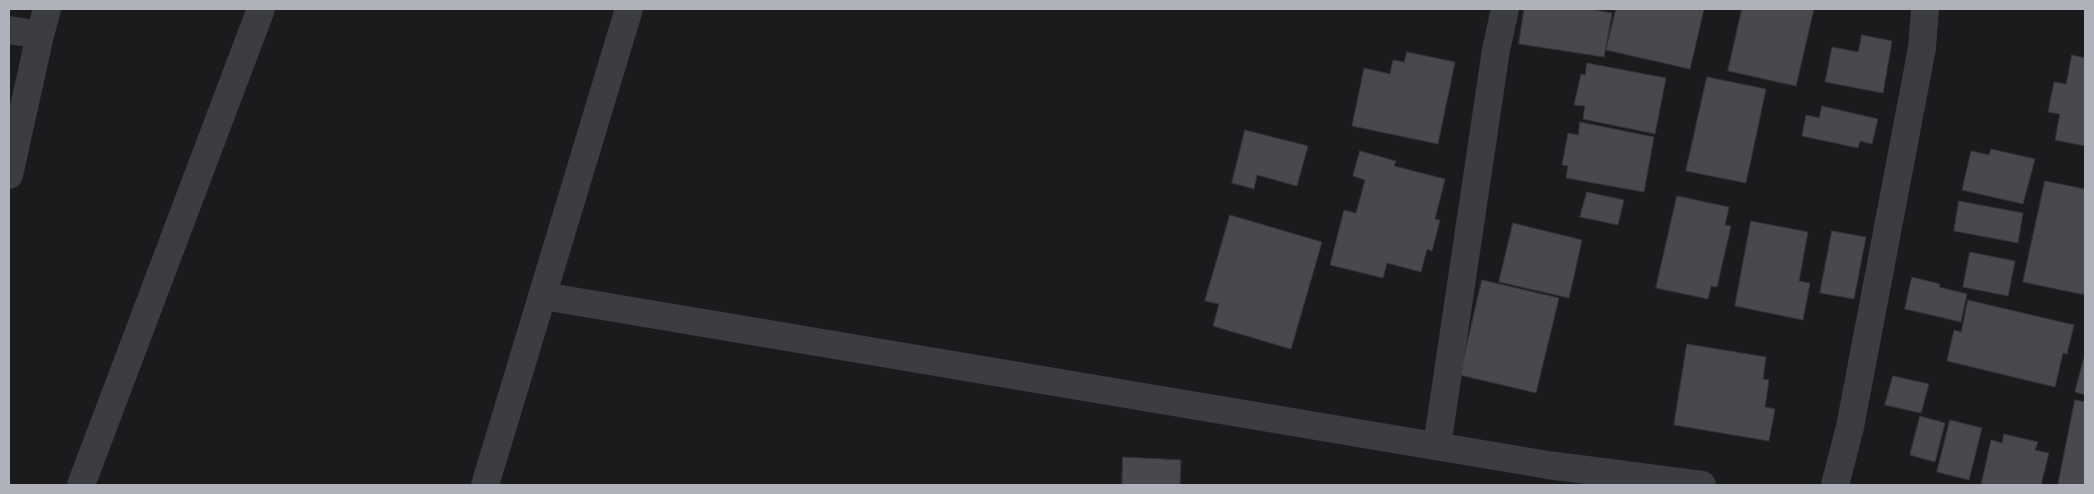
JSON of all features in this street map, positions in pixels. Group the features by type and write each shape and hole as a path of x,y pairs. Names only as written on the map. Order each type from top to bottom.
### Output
{"street":[{"path":"9,175 40,35 48,9"},
{"path":"81,485 261,9"},
{"path":"485,485 629,9"},
{"path":"1437,446 1496,50 1505,9"},
{"path":"1835,485 1850,427 1922,48 1925,9"},
{"path":"9,30 40,35"},
{"path":"542,296 1437,446 1548,475 1702,485"}],"building":[{"path":"1524,9 1589,9 1612,13 1604,57 1519,44"},
{"path":"1616,9 1704,9 1690,69 1606,50"},
{"path":"1742,9 1814,9 1796,86 1728,71"},
{"path":"1862,35 1892,41 1883,93 1825,82 1832,47 1858,52"},
{"path":"1407,52 1455,62 1438,144 1352,126 1364,68 1390,74 1393,60 1404,62"},
{"path":"2072,55 2085,58 2085,146 2055,140 2060,114 2048,112 2054,82 2066,84"},
{"path":"1587,63 1666,78 1655,134 1583,119 1585,106 1574,105 1581,74 1585,75"},
{"path":"1707,77 1766,89 1746,183 1686,171"},
{"path":"1822,106 1878,119 1872,144 1860,141 1858,148 1802,136 1806,115 1819,118"},
{"path":"1580,122 1654,137 1644,192 1566,178 1568,166 1562,165 1568,133 1578,135"},
{"path":"1245,130 1308,146 1297,186 1257,175 1254,189 1232,183"},
{"path":"1991,149 2035,159 2023,204 1962,190 1971,151 1989,155"},
{"path":"1360,151 1396,161 1394,166 1445,179 1435,219 1440,220 1432,251 1427,249 1421,272 1387,263 1383,278 1330,265 1344,210 1356,213 1365,180 1353,176"},
{"path":"2045,181 2085,189 2085,295 2023,282"},
{"path":"1587,192 1624,200 1618,225 1580,217"},
{"path":"1677,196 1729,207 1725,225 1731,226 1717,287 1711,286 1708,299 1656,288"},
{"path":"1959,201 2023,213 2018,243 1954,231"},
{"path":"1230,215 1322,242 1291,349 1213,326 1219,304 1205,301"},
{"path":"1751,221 1808,232 1799,281 1810,283 1803,320 1735,306"},
{"path":"1513,223 1582,240 1569,298 1499,282"},
{"path":"1832,231 1866,237 1854,299 1820,293"},
{"path":"1970,252 2015,261 2008,296 1963,287"},
{"path":"1912,277 1940,284 1939,287 1967,294 1961,322 1905,309"},
{"path":"1482,280 1559,298 1536,393 1460,375"},
{"path":"1968,300 2074,325 2067,354 2063,353 2055,387 1947,361 1954,330 1961,332"},
{"path":"1687,344 1766,357 1763,379 1769,380 1765,407 1775,409 1769,441 1674,425"},
{"path":"2085,354 2085,395 2075,392"},
{"path":"1893,376 1929,384 1921,413 1885,405"},
{"path":"2075,400 2085,402 2085,485 2058,485"},
{"path":"1920,416 1945,423 1935,462 1910,455"},
{"path":"1950,420 1982,428 1969,480 1937,472"},
{"path":"2004,434 2038,442 2035,450 2049,453 2041,485 1981,485 1991,440 2002,443"},
{"path":"1123,457 1181,460 1180,485 1122,485"}]}
